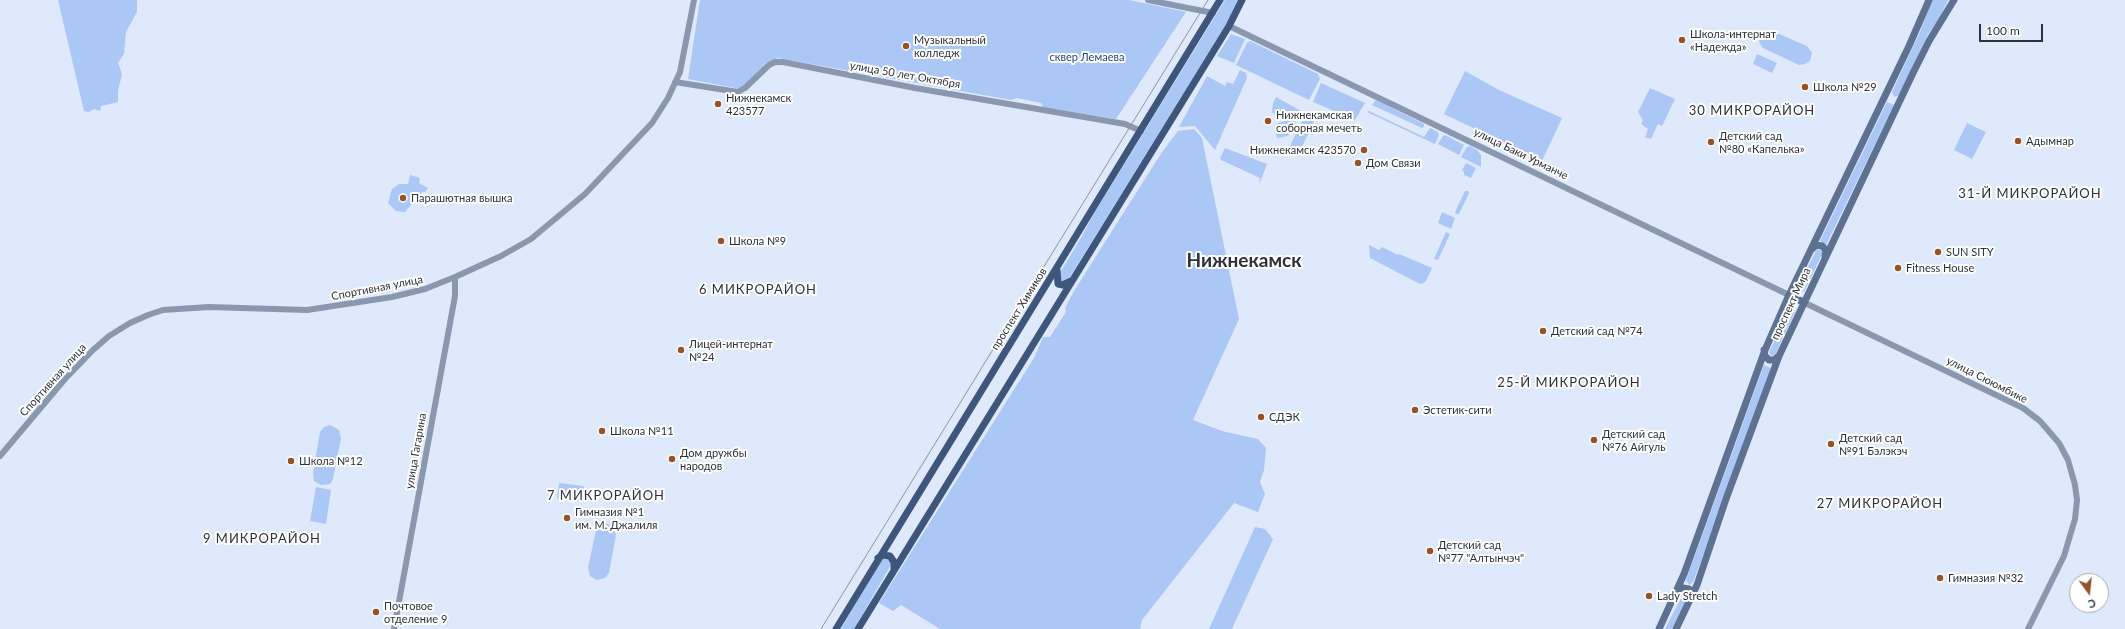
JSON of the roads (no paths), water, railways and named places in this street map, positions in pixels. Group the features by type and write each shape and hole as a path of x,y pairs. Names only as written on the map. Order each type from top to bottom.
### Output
{"main road":[{"name":"проспект Химиков","path":"836,629 1220,0"},
{"path":"858,629 1229,26 1242,0"},
{"name":"проспект Мира","path":"1659,629 1678,589 1764,350 1789,295 1889,89 1928,0"},
{"name":"проспект Мира","path":"1676,629 1691,598 1779,356 1803,302 1902,95 1929,41 1954,0"},
{"path":"1889,89 1888,95 1892,99 1897,100 1902,95"},
{"path":"1812,249 1816,245 1822,246 1826,250 1825,256"},
{"path":"1057,268 1056,276 1058,284 1063,286 1073,279"},
{"name":"улица Баки Урманче","path":"1789,295 1803,302"},
{"path":"1764,350 1764,356 1769,360 1774,360 1779,356"},
{"path":"878,559 885,555 892,557 895,564 893,571"},
{"path":"1678,589 1688,589 1691,592 1691,598"}],"street":[{"name":"Спортивная улица","path":"0,456 65,379 93,350 114,333 148,315 163,310 209,307 307,310 321,309 392,297 425,289 456,277 501,256 531,239 585,194 643,134 668,98 676,82 684,52 694,0"},
{"path":"1148,0 1213,13"},
{"name":"улица Баки Урманче","path":"1229,26 1789,295"},
{"name":"улица 50 лет Октября","path":"676,82 738,92 745,88 769,65 775,62 784,62 915,88 1125,124 1141,131"},
{"name":"улица Гагарина","path":"394,629 455,296 456,277"},
{"name":"улица Сююмбике","path":"1803,302 2023,408 2040,421 2060,443 2068,460 2075,485 2077,500 2075,519 2064,556 2028,629"}],"tram line":[{"path":"821,629 1208,0"}],"place":[{"name":"Школа-интернат «Надежда»","path":"1682,40"},
{"name":"Музыкальный колледж","path":"906,46"},
{"name":"Школа №29","path":"1805,87"},
{"name":"Нижнекамск 423577","path":"718,104"},
{"name":"Нижнекамская соборная мечеть","path":"1268,121"},
{"name":"Адымнар","path":"2018,141"},
{"name":"Детский сад №80 «Капелька»","path":"1711,142"},
{"name":"Нижнекамск 423570","path":"1364,150"},
{"name":"Дом Связи","path":"1358,163"},
{"name":"Парашютная вышка","path":"403,198"},
{"name":"Школа №9","path":"721,241"},
{"name":"SUN SITY","path":"1938,252"},
{"name":"Fitness House","path":"1898,268"},
{"name":"Детский сад №74","path":"1543,331"},
{"name":"Лицей-интернат №24","path":"681,350"},
{"name":"Эстетик-сити","path":"1415,410"},
{"name":"СДЭК","path":"1261,417"},
{"name":"Школа №11","path":"602,431"},
{"name":"Детский сад №76 Айгуль","path":"1594,440"},
{"name":"Детский сад №91 Бэлэкэч","path":"1831,444"},
{"name":"Дом дружбы народов","path":"672,459"},
{"name":"Школа №12","path":"291,461"},
{"name":"Гимназия №1 им. М. Джалиля","path":"567,518"},
{"name":"Детский сад №77 \"Алтынчэч\"","path":"1430,551"},
{"name":"Гимназия №32","path":"1940,578"},
{"name":"Lady Stretch","path":"1649,596"},
{"name":"Почтовое отделение 9","path":"376,612"}],"district":[{"name":"30 МИКРОРАЙОН","path":"1752,111"},
{"name":"31-Й МИКРОРАЙОН","path":"2030,194"},
{"name":"Нижнекамск","path":"1244,261"},
{"name":"6 МИКРОРАЙОН","path":"758,290"},
{"name":"25-Й МИКРОРАЙОН","path":"1569,383"},
{"name":"7 МИКРОРАЙОН","path":"606,496"},
{"name":"27 МИКРОРАЙОН","path":"1880,504"},
{"name":"9 МИКРОРАЙОН","path":"262,539"}],"park label":[{"name":"сквер Лемаева","path":"1087,57"}]}
